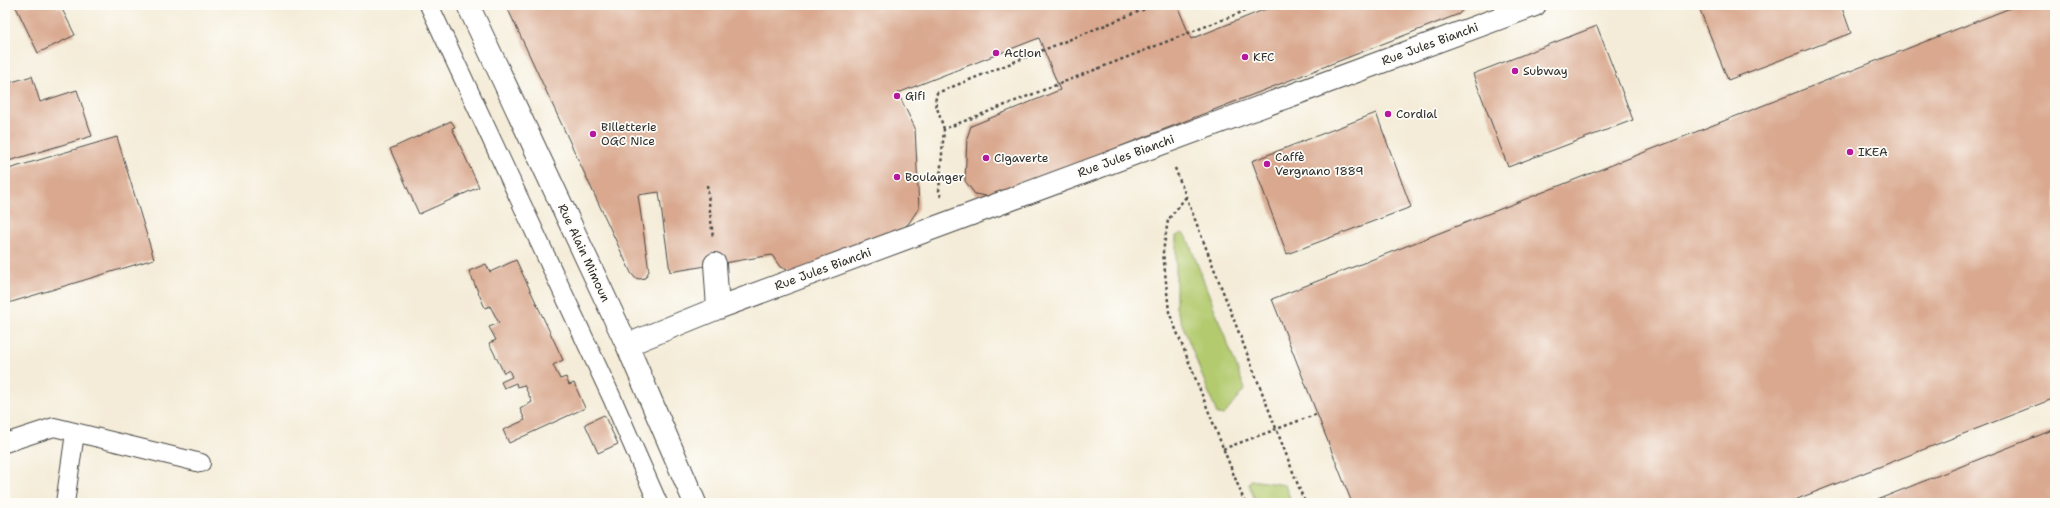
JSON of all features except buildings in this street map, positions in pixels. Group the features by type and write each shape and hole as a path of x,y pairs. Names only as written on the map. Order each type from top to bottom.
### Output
{"street":[{"name":"Rue Alain Mimoun","path":"468,5 626,345 695,503"},
{"name":"Rue Jules Bianchi","path":"626,345 718,308 1535,5"},
{"path":"715,264 718,308"}],"lane":[{"path":"429,5 612,398 658,503"},
{"path":"5,443 54,427 201,463"},
{"path":"65,503 75,433"}],"path":[{"path":"948,223 939,192 944,129 935,102 937,93 1155,5"},
{"path":"944,129 988,110 1260,5"},
{"path":"1165,142 1304,503"},
{"path":"707,185 715,264"},
{"path":"1186,197 1168,220 1163,252 1169,312 1245,503"},
{"path":"1223,449 1317,414"}],"green space":[{"path":"1182,233 1187,237 1245,389 1224,415 1217,414 1176,308 1176,236"},
{"path":"1251,480 1285,485 1292,503 1256,503 1249,484"}],"place":[{"name":"Action","path":"996,53"},
{"name":"KFC","path":"1245,57"},
{"name":"Subway","path":"1515,71"},
{"name":"Gifi","path":"897,96"},
{"name":"Cordial","path":"1388,114"},
{"name":"Billetterie OGC Nice","path":"593,134"},
{"name":"IKEA","path":"1850,152"},
{"name":"Cigaverte","path":"986,158"},
{"name":"Caffè Vergnano 1889","path":"1267,164"},
{"name":"Boulanger","path":"897,177"}]}
